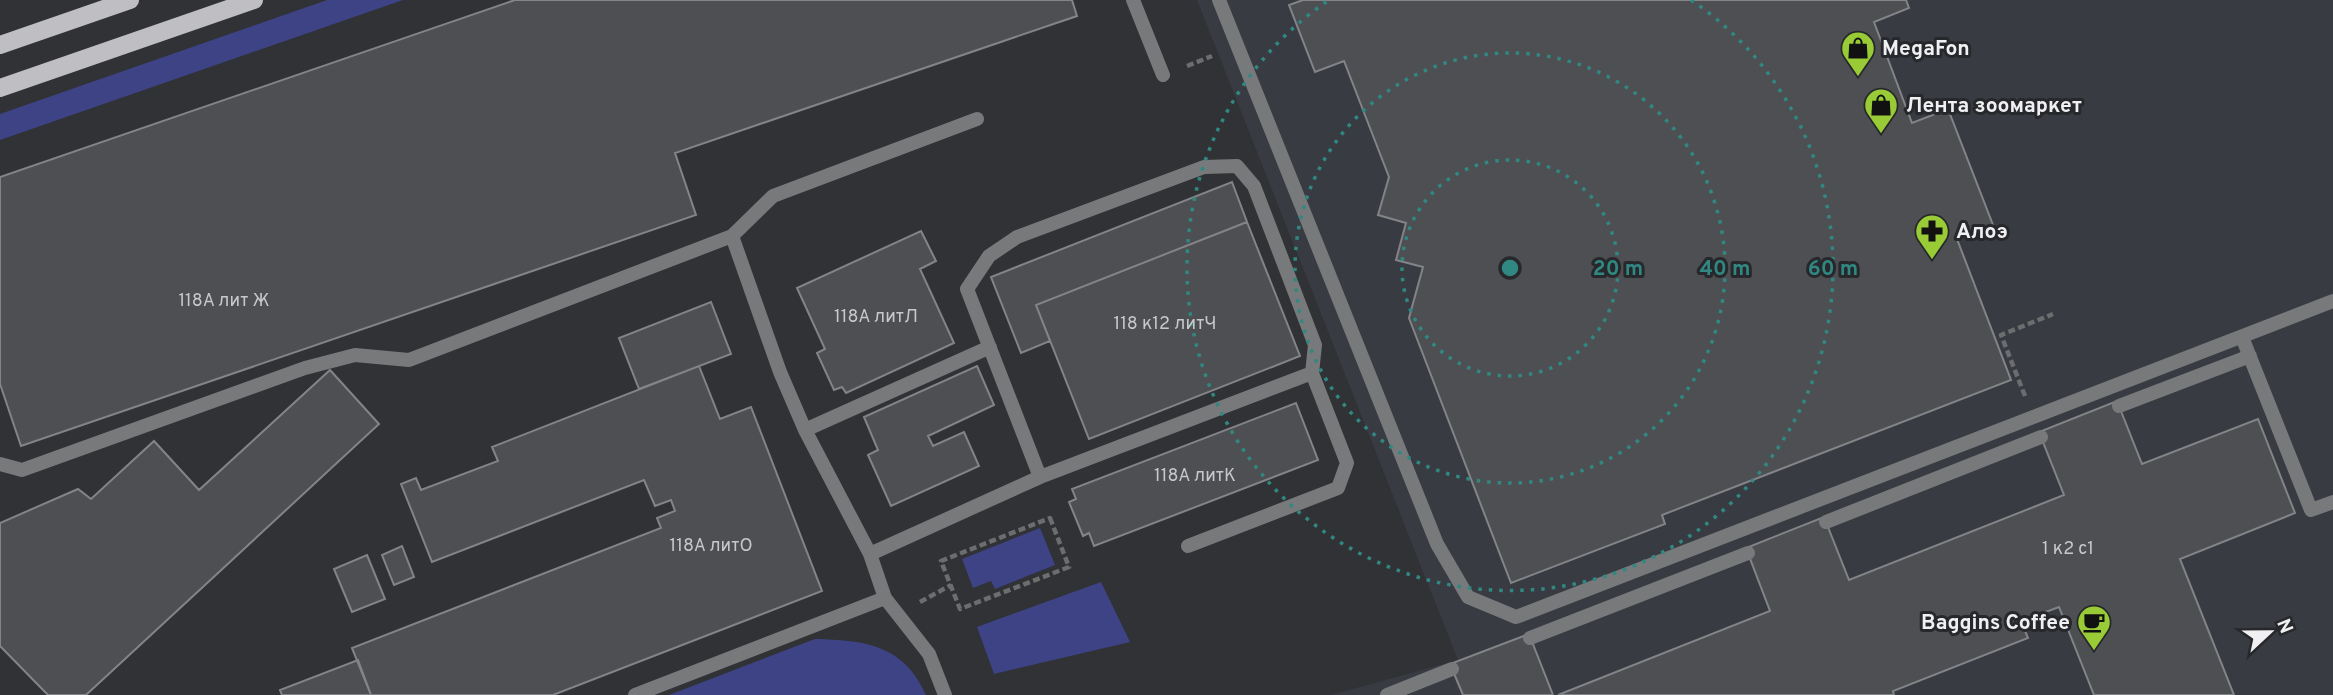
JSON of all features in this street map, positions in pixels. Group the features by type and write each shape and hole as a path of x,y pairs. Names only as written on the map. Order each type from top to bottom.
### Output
{"main road":[{"path":"0,45 130,0"},
{"path":"0,89 254,0"}],"lane":[{"path":"1133,0 1163,75"},
{"path":"1219,0 1437,544 1468,597 1516,617 2333,301"},
{"path":"0,464 22,470 305,368 355,355 409,360 732,236 773,196 977,119"},
{"path":"1040,477 967,289 989,256 1017,237 1204,167 1237,166 1254,186 1315,345 1312,373 1347,463 1338,488 1188,546"},
{"path":"732,236 780,372 805,430 870,554 885,598 929,654 945,695"},
{"path":"2242,337 2311,510 2333,502"},
{"path":"805,430 990,347"},
{"path":"2119,406 2250,356"},
{"path":"870,554 1040,477 1312,373"},
{"path":"1826,522 2041,437"},
{"path":"1530,638 1748,553"},
{"path":"635,695 885,598"},
{"path":"1387,695 1452,669"}],"path":[{"path":"2023,392 2001,335 2053,314"},
{"path":"1050,518 1069,567 960,609 951,585 941,561 1050,518"},
{"path":"898,615 951,585"}],"shaded area":[{"path":"327,0 403,0 0,140 0,114"},
{"path":"1197,0 2333,0 2333,695 1331,695 1458,660"},
{"path":"1040,528 1055,565 995,589 991,581 973,588 962,559"},
{"path":"1101,582 1130,642 994,674 977,627"},
{"path":"815,639 850,641 881,649 906,665 926,695 669,695"}],"building":[{"path":"515,0 1072,0 1077,16 675,153 696,215 21,446 0,384 0,177"},
{"path":"1303,0 1906,0 1909,8 1874,22 1912,123 1948,109 1993,225 1957,239 2011,380 1662,515 1665,524 1511,583 1409,318 1423,267 1396,260 1406,223 1378,215 1389,177 1344,61 1315,72 1289,5"},
{"path":"1232,182 1247,222 1036,305 1050,341 1021,353 991,277"},
{"path":"1247,222 1300,356 1089,439 1036,305"},
{"path":"921,231 936,261 920,269 954,343 846,393 842,387 834,390 817,353 825,349 797,288"},
{"path":"711,302 731,354 639,389 619,338"},
{"path":"699,366 720,419 751,407 822,591 553,695 371,695 352,648 661,528 657,518 675,511 671,500 655,506 644,480 432,562 401,484 416,478 421,490 498,461 492,447"},
{"path":"977,366 994,405 928,436 933,446 964,432 979,466 891,506 868,455 878,450 864,417"},
{"path":"330,370 379,424 86,695 48,695 0,646 0,523 78,489 91,499 154,441 199,490"},
{"path":"2117,401 2142,464 2258,419 2295,513 2180,559 2234,695 2094,695 2059,607 2021,621 2028,638 1893,691 1894,695 1558,695 1770,611 1746,548 1824,517 1849,580 2064,495 2039,432"},
{"path":"1296,403 1318,460 1094,546 1089,533 1083,536 1069,502 1076,499 1072,489"},
{"path":"402,546 414,577 394,585 382,555"},
{"path":"367,555 385,599 352,612 334,569"},
{"path":"1529,634 1553,695 1463,695 1450,664"},
{"path":"358,660 371,695 282,695 280,690"}],"place":[{"name":"MegaFon","path":"1858,78"},
{"name":"Лента зоомаркет","path":"1881,135"},
{"name":"Алоэ","path":"1932,261"},
{"name":"Baggins Coffee","path":"2094,652"}]}
